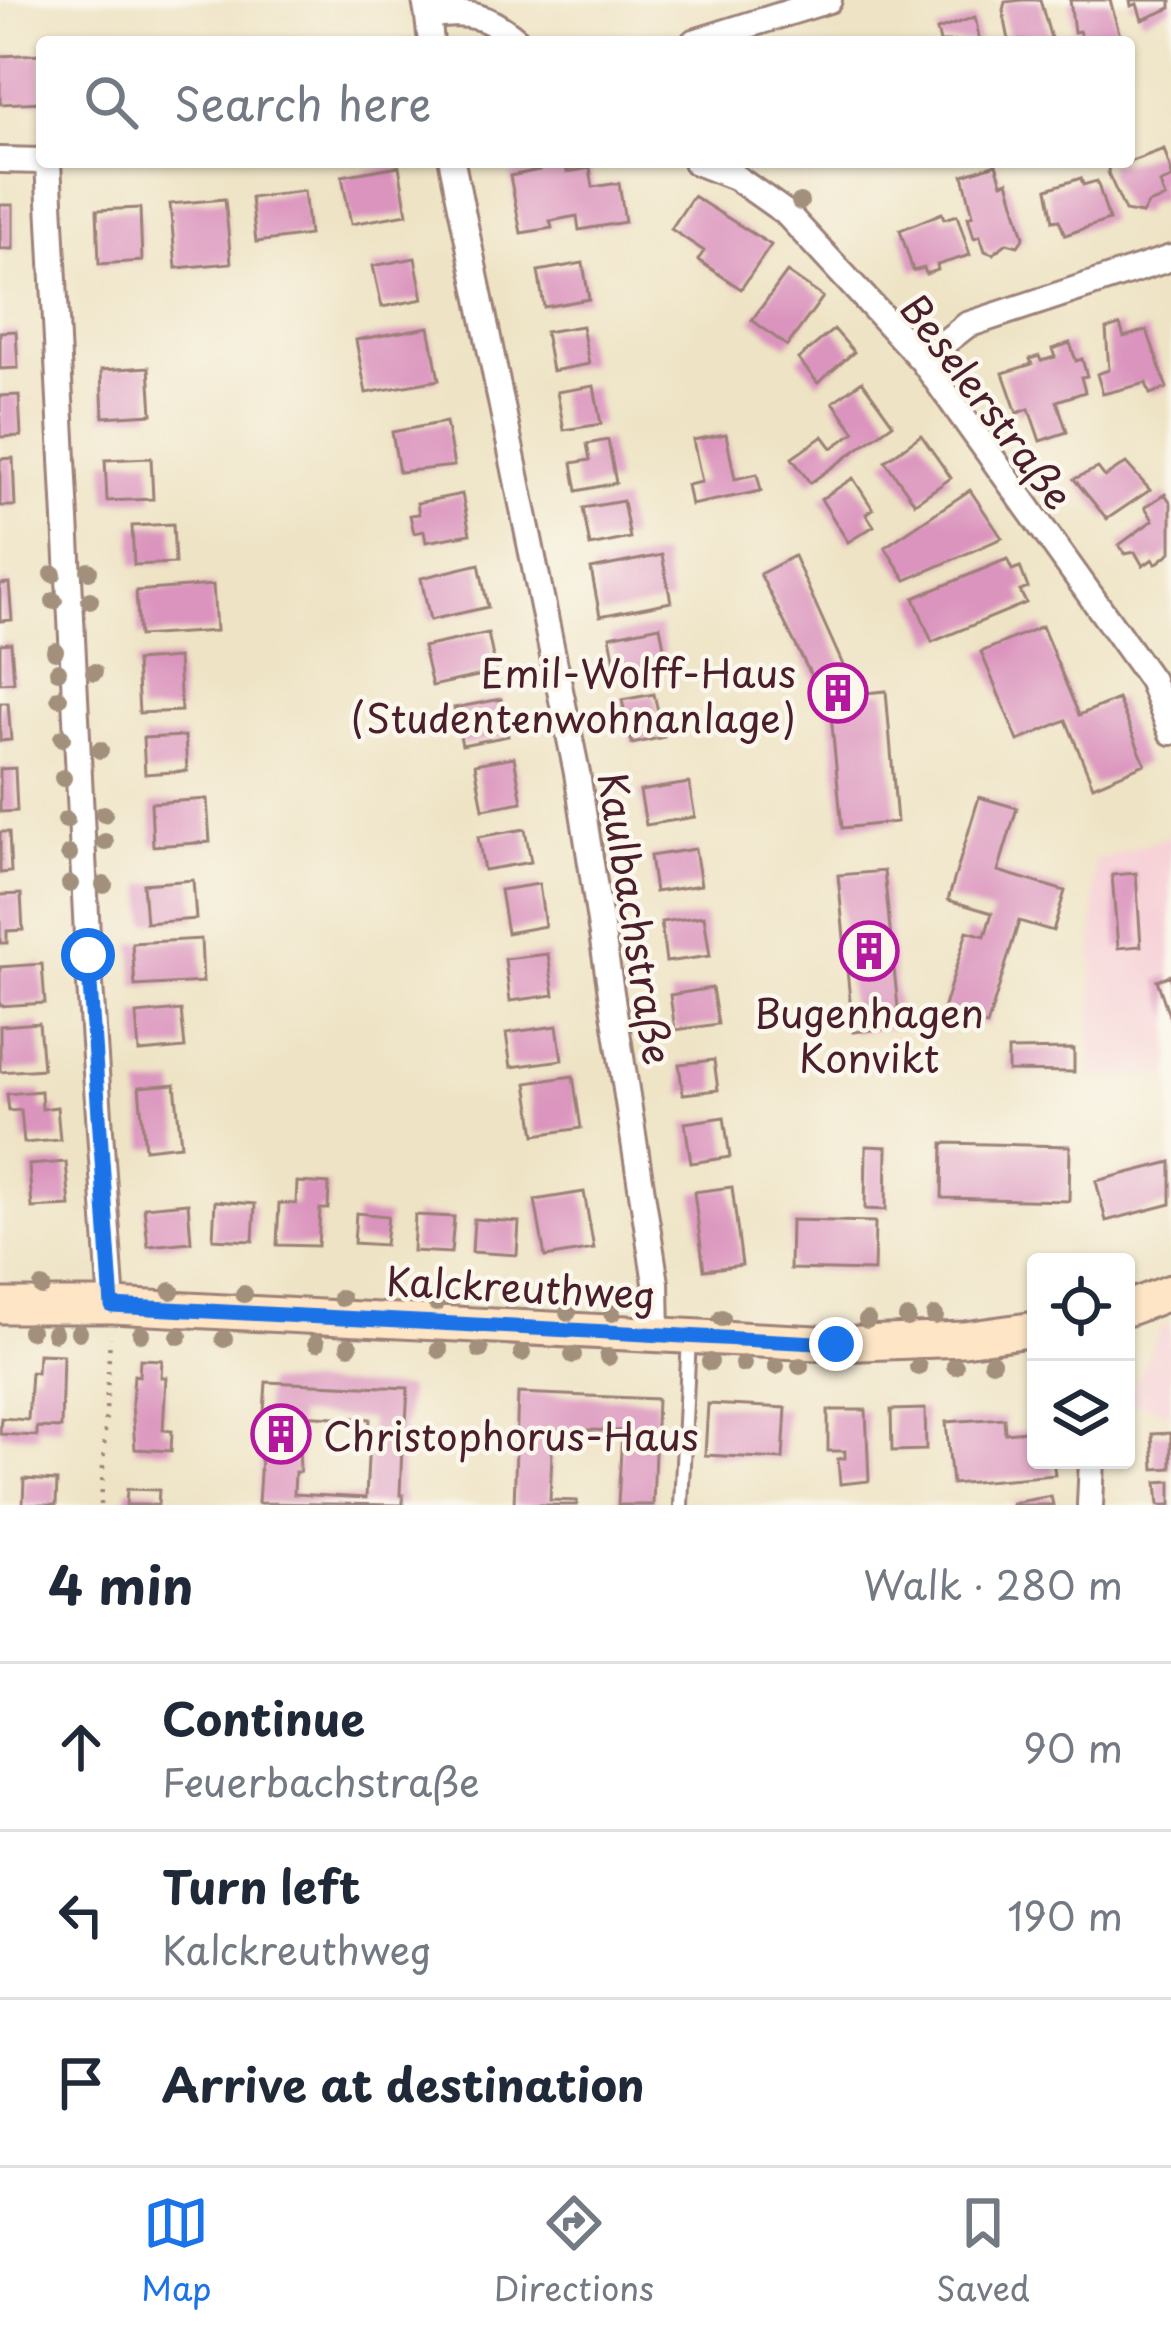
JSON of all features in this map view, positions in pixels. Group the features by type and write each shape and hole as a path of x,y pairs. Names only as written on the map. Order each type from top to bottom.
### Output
{"street":[{"path":"713,36 830,0"},
{"path":"428,20 457,12 496,22 512,36"},
{"path":"0,160 36,161"},
{"path":"45,168 111,1322"},
{"name":"Kaulbachstraße","path":"453,168 578,773 658,1303 673,1336"},
{"name":"Beselerstraße","path":"712,168 735,177 786,213 922,360 1161,679 1171,732"},
{"path":"922,360 967,325 1171,258"},
{"path":"1135,1306 1171,1292"},
{"name":"Kalckreuthweg","path":"0,1306 111,1322 893,1343 1027,1330"},
{"path":"1090,1505 1092,1469"}],"lane":[{"path":"673,1336 681,1505"}],"path":[{"path":"101,1505 111,1322"}],"shaded area":[{"path":"1171,836 1171,1075 1091,1077 1095,861"},
{"path":"1171,1325 1171,1413 1135,1403 1135,1384 1160,1330"}],"building":[{"path":"1040,0 1050,36 1008,36 1005,2"},
{"path":"1070,0 1110,0 1120,36 1074,32"},
{"path":"1130,0 1171,0 1171,8 1142,20 1137,4 1131,6"},
{"path":"975,17 979,36 938,36 937,30"},
{"path":"36,54 36,102 0,104 0,56"},
{"path":"1164,149 1171,171 1171,179 1160,183 1165,198 1148,204 1142,214 1125,211 1108,173 1108,168 1135,168 1135,160"},
{"path":"399,168 407,214 351,224 342,176"},
{"path":"590,168 593,187 619,183 625,222 579,230 577,216 550,221 552,228 521,233 510,176"},
{"path":"997,168 1002,183 1008,181 1024,237 1018,246 1007,243 993,254 985,251 980,236 974,238 963,175"},
{"path":"1081,178 1083,185 1097,181 1109,220 1065,235 1059,220 1053,221 1047,189"},
{"path":"304,191 309,235 256,242 251,198"},
{"path":"693,196 771,245 741,289 698,260 704,251 671,229"},
{"path":"225,199 231,263 176,268 170,204"},
{"path":"0,205 13,205 13,249 0,249"},
{"path":"140,208 142,261 99,264 97,210"},
{"path":"942,213 944,219 957,215 970,255 937,265 938,270 926,274 924,268 913,271 900,230"},
{"path":"415,258 423,299 382,307 373,266"},
{"path":"583,263 589,299 544,307 538,271"},
{"path":"787,272 823,297 787,346 752,320"},
{"path":"1120,325 1124,337 1147,330 1167,388 1150,394 1146,383 1103,394 1097,374 1109,370 1106,329"},
{"path":"582,326 589,364 552,371 545,332"},
{"path":"429,327 439,380 366,393 356,340"},
{"path":"834,329 854,352 818,383 798,359"},
{"path":"16,331 18,368 0,369 0,332"},
{"path":"1070,343 1076,361 1082,359 1085,392 1057,401 1067,432 1040,441 1029,409 1017,413 1003,373 1032,364 1030,359 1039,356 1041,361 1055,357 1052,349"},
{"path":"149,367 152,414 103,417 101,370"},
{"path":"862,381 893,424 810,483 792,458 823,436 832,448 855,432 833,402"},
{"path":"594,386 601,424 564,430 557,392"},
{"path":"19,395 21,436 0,437 0,396"},
{"path":"446,422 454,466 399,472 392,432"},
{"path":"726,434 735,479 757,474 761,491 691,505 687,485 702,482 693,440"},
{"path":"921,435 951,478 915,503 885,461"},
{"path":"608,440 616,483 577,491 572,463 590,460 587,444"},
{"path":"13,458 15,506 0,506 0,459"},
{"path":"151,458 153,499 107,501 105,460"},
{"path":"1126,463 1150,490 1107,519 1074,479 1098,468 1105,477"},
{"path":"853,478 873,509 866,514 874,526 848,542 821,499"},
{"path":"970,490 1002,538 906,580 885,547"},
{"path":"462,494 470,534 426,542 424,531 414,533 410,515 419,514 417,503"},
{"path":"1165,494 1171,503 1171,552 1156,564 1153,559 1143,566 1135,552 1125,554 1119,545 1153,520 1145,507"},
{"path":"623,501 630,538 590,546 583,508"},
{"path":"173,524 175,563 134,565 132,526"},
{"path":"662,555 671,602 600,616 591,569"},
{"name":"Emil-Wolff-Haus (Studentenwohnanlage)","path":"794,556 856,694 886,691 897,822 842,828 831,715 760,574"},
{"path":"1007,559 1012,570 1020,567 1028,588 1020,591 1026,603 932,642 914,598"},
{"path":"479,564 488,607 430,620 421,578"},
{"path":"9,583 12,620 0,621 0,584"},
{"path":"213,585 216,631 139,636 136,591"},
{"path":"660,626 667,663 617,673 610,636"},
{"path":"1042,626 1079,715 1118,699 1145,764 1093,786 1066,720 1018,741 981,652"},
{"path":"488,633 496,672 432,686 423,647"},
{"path":"11,643 14,682 0,683 0,644"},
{"path":"178,658 181,711 139,713 136,661"},
{"path":"654,694 664,737 632,744 622,700"},
{"path":"501,699 508,736 462,745 454,708"},
{"path":"0,703 8,703 11,740 0,741"},
{"path":"185,736 187,771 145,774 143,738"},
{"path":"514,757 522,802 483,809 475,764"},
{"path":"15,768 17,811 0,812 0,769"},
{"path":"689,783 695,817 646,825 640,791"},
{"path":"979,797 1017,808 998,871 1065,891 1053,931 1019,921 987,1026 942,1013 967,931 985,936 992,913 948,900"},
{"path":"207,799 210,842 153,846 151,803"},
{"path":"525,829 531,862 484,870 478,837"},
{"path":"0,832 9,832 11,872 0,873"},
{"path":"695,849 701,885 655,892 650,856"},
{"name":"Bugenhagen Konvikt","path":"884,871 900,1027 853,1032 838,875"},
{"path":"1136,873 1141,946 1118,948 1112,875"},
{"path":"193,880 196,919 146,923 143,884"},
{"path":"539,884 545,926 507,933 500,890"},
{"path":"21,894 23,930 7,931 7,943 0,943 0,895"},
{"path":"704,916 710,956 666,962 661,922"},
{"path":"201,939 203,982 135,986 132,943"},
{"path":"548,954 554,995 510,1001 505,959"},
{"path":"42,964 45,1003 0,1006 0,967"},
{"path":"1171,975 1171,1018 1170,1018 1157,980"},
{"path":"712,988 718,1024 675,1030 670,995"},
{"path":"181,1010 185,1048 139,1052 136,1014"},
{"path":"39,1023 43,1069 0,1072 0,1026"},
{"path":"557,1026 562,1060 511,1067 506,1033"},
{"path":"1074,1049 1074,1072 1008,1071 1008,1050"},
{"path":"714,1060 718,1090 683,1094 679,1064"},
{"path":"573,1076 581,1128 535,1135 527,1083"},
{"path":"175,1084 181,1145 145,1149 139,1087"},
{"path":"41,1091 42,1109 57,1107 60,1140 24,1143 21,1110 9,1111 7,1094"},
{"path":"724,1117 730,1157 691,1163 685,1123"},
{"path":"943,1143 1070,1146 1069,1201 942,1198"},
{"path":"866,1146 887,1147 886,1210 865,1209"},
{"path":"66,1162 70,1206 32,1208 29,1165"},
{"path":"1171,1162 1171,1204 1106,1221 1096,1181"},
{"path":"297,1182 329,1184 328,1209 320,1209 318,1246 277,1245 279,1203 296,1204"},
{"path":"732,1187 742,1265 704,1270 694,1192"},
{"path":"584,1192 594,1249 545,1257 535,1200"},
{"path":"215,1201 255,1204 253,1241 213,1239"},
{"path":"188,1203 191,1242 148,1246 144,1207"},
{"path":"356,1213 388,1216 385,1245 354,1243"},
{"path":"415,1215 454,1217 451,1253 413,1251"},
{"path":"474,1219 519,1222 517,1255 472,1252"},
{"path":"791,1220 875,1222 874,1271 790,1269"},
{"path":"38,1354 63,1355 61,1428 37,1427 37,1436 0,1434 1,1418 28,1420 31,1372 37,1373"},
{"path":"140,1359 162,1360 161,1377 166,1377 163,1430 172,1431 171,1451 135,1449 132,1403"},
{"name":"Christophorus-Haus","path":"266,1382 408,1388 403,1505 258,1503","holes":["298,1415 370,1419 366,1498 294,1494 295,1472 300,1472"]},
{"path":"518,1393 657,1399 653,1505 618,1505 622,1431 553,1429 550,1500 577,1501 577,1505 514,1505"},
{"path":"708,1404 786,1408 783,1459 705,1455"},
{"path":"925,1409 926,1450 892,1451 891,1410"},
{"path":"828,1410 866,1410 869,1481 840,1484 838,1459 845,1458 845,1451 828,1451"},
{"path":"1004,1418 1005,1433 1027,1431 1027,1469 1054,1469 1055,1475 952,1484 946,1422"},
{"path":"1171,1433 1171,1468 1154,1469 1152,1434"},
{"path":"24,1479 57,1481 56,1505 23,1505"},
{"path":"1171,1481 1171,1505 1159,1505 1157,1482"},
{"path":"127,1489 159,1490 158,1505 126,1505"},
{"path":"1051,1496 1053,1505 1012,1505 1012,1503"}],"place":[{"name":"Emil-Wolff-Haus (Studentenwohnanlage)","path":"838,693"},
{"name":"Bugenhagen Konvikt","path":"869,951"},
{"name":"Christophorus-Haus","path":"281,1434"}],"route":[{"path":"88,955 112,1306 836,1344"}]}
